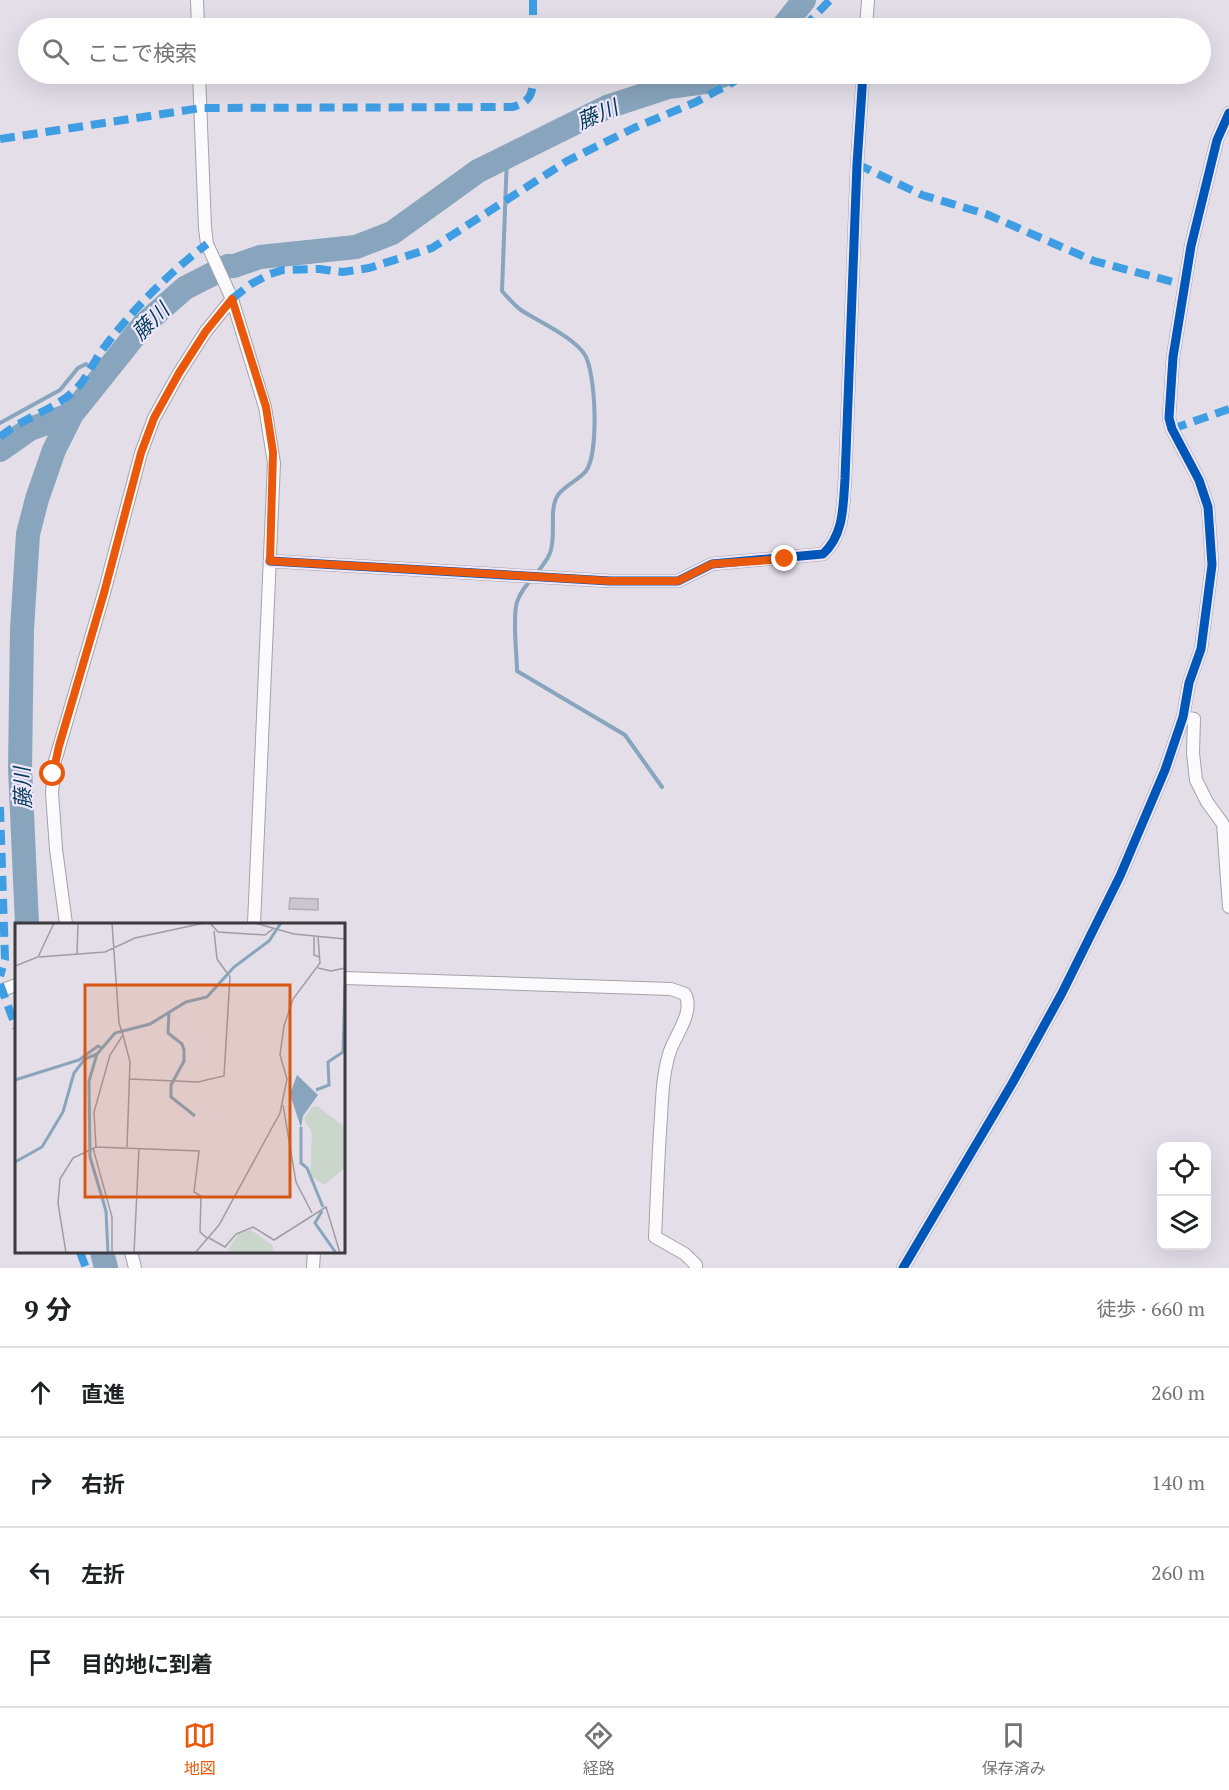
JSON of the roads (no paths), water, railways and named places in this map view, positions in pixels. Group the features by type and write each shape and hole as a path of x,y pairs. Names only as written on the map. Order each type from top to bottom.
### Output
{"street":[{"path":"197,0 198,18"},
{"path":"867,18 868,0"},
{"path":"200,84 207,244 232,299 266,407 273,452 254,923"},
{"path":"270,561 610,581 678,581 712,564 823,554 833,545 842,522 862,84"},
{"path":"903,1268 1062,993 1120,876 1166,770 1183,717 1189,683 1201,649 1212,565 1208,507 1199,480 1172,429 1169,418 1173,357 1191,246 1217,140 1229,113"},
{"path":"66,923 56,849 52,793 55,761 104,593 141,453 154,418 206,331 232,299"},
{"path":"1183,717 1194,719 1193,753 1196,780 1207,802 1223,824 1229,907"},
{"path":"345,978 671,989 685,994 688,1001 687,1011 669,1053 663,1090 656,1237 685,1254 696,1265 696,1268"},
{"path":"0,991 15,985"},
{"path":"131,1253 135,1268"},
{"path":"313,1268 314,1253"}],"waterway":[{"name":"藤川","path":"790,18 804,0"},
{"name":"藤川","path":"27,923 20,768 22,629 28,534 54,450 72,414 144,324 185,288 228,266 260,257 356,247 392,233 478,171 607,107 668,87 690,84"},
{"path":"507,156 502,291 518,308 565,336 580,348 589,365 594,395 593,448 590,462 586,471 558,495 554,508 550,553 517,602 515,626 517,671 625,735 662,787"},
{"path":"0,423 60,390 78,368 86,364 102,376"},
{"path":"0,450 30,429 72,414"},
{"name":"藤川","path":"102,1253 106,1268"}]}
